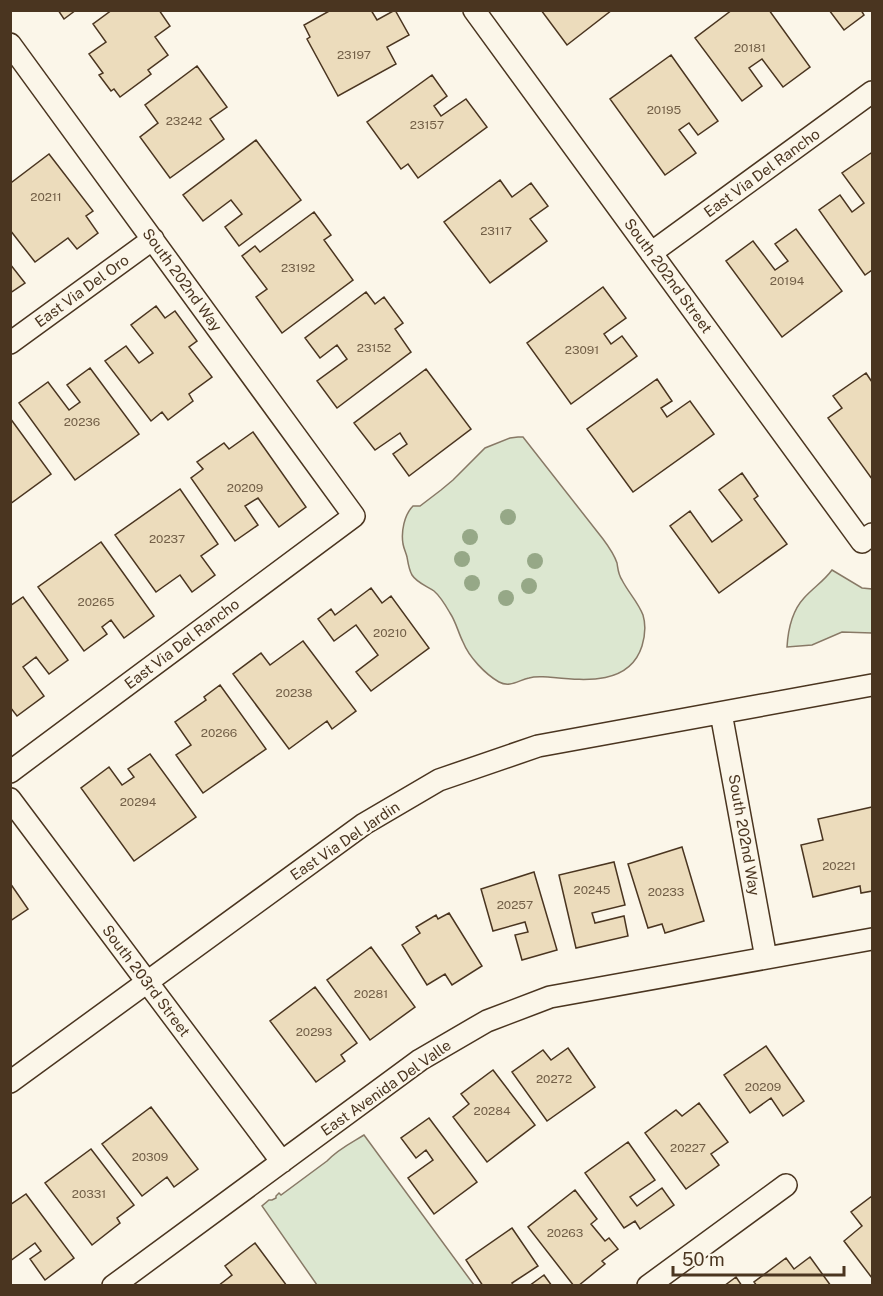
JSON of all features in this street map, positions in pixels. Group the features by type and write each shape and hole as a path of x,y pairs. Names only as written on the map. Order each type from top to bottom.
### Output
{"street":[{"name":"South 202nd Street","path":"474,10 651,253 867,538"},
{"name":"South 202nd Way","path":"10,44 354,516"},
{"name":"East Via Del Rancho","path":"651,253 873,92"},
{"name":"East Via Del Oro","path":"10,343 153,239"},
{"name":"East Via Del Rancho","path":"10,771 354,516"},
{"name":"East Via Del Jardin","path":"10,1082 364,824 439,780 538,746 873,685"},
{"name":"South 202nd Way","path":"721,713 766,958"},
{"name":"South 203rd Street","path":"10,799 282,1162"},
{"name":"East Avenida Del Valle","path":"113,1286 420,1060 487,1021 550,997 873,939"},
{"path":"648,1286 786,1185"}],"green space":[{"path":"523,437 607,545 616,560 621,578 643,615 644,638 636,659 626,669 615,675 589,679 536,677 511,684 499,682 473,659 445,604 434,591 417,580 410,571 402,534 405,519 413,506 420,506 441,490 485,448 510,438"},
{"path":"832,570 862,588 872,589 872,633 842,632 812,645 787,647 796,609"},
{"path":"364,1135 474,1285 317,1285 262,1206 276,1198 279,1193 281,1195 340,1150"}],"building":[{"path":"58,10 76,10 64,19"},
{"path":"112,10 159,10 170,26 155,37 168,55 148,70 151,74 120,97 114,89 111,91 99,75 103,73 89,54 106,42 93,24"},
{"path":"331,10 371,10 377,20 395,10 409,35 387,47 396,64 338,96 307,39 310,37 304,25"},
{"path":"541,10 612,10 567,45"},
{"path":"732,10 769,10 810,67 783,87 762,59 749,68 762,86 742,101 695,38"},
{"path":"829,10 861,10 864,15 844,30"},
{"path":"671,55 718,121 698,135 689,123 679,130 696,153 665,175 610,99"},
{"path":"197,66 227,107 210,119 224,139 170,178 140,137 158,123 145,105"},
{"path":"432,75 447,96 434,106 441,116 466,99 487,127 418,178 408,164 401,169 367,122"},
{"path":"256,140 301,200 239,246 225,227 242,214 231,200 203,221 183,195"},
{"path":"871,153 872,270 865,275 819,210 840,195 852,212 864,203 842,173"},
{"path":"49,154 93,211 86,216 98,233 77,249 68,238 35,262 10,230 10,180 12,182"},
{"path":"500,180 512,197 531,183 548,206 530,219 547,241 490,283 444,222"},
{"path":"314,212 331,235 324,240 353,280 282,333 256,297 267,289 242,256 255,246 260,252"},
{"path":"796,229 842,291 782,337 726,261 753,241 775,270 788,261 775,244"},
{"path":"10,264 25,283 10,293"},
{"path":"603,287 626,318 604,334 611,344 622,336 637,356 571,404 527,343"},
{"path":"366,292 375,304 384,297 403,323 395,329 411,352 337,408 317,381 347,359 337,345 320,358 305,338"},
{"path":"156,306 165,318 175,311 197,341 189,347 212,377 189,394 193,401 168,420 162,412 151,421 105,361 126,346 139,363 153,353 131,325"},
{"path":"90,368 139,434 75,480 19,403 48,382 69,410 80,402 67,385"},
{"path":"426,369 471,429 409,476 393,454 407,444 400,433 375,450 354,423"},
{"path":"866,373 872,382 872,479 828,418 842,408 833,396"},
{"path":"657,379 672,401 661,408 667,417 690,401 714,434 633,492 587,429"},
{"path":"10,418 51,474 10,504"},
{"path":"253,432 306,507 279,527 258,498 245,506 258,525 235,541 191,478 203,469 197,462 224,443 229,449"},
{"path":"742,473 758,496 754,499 787,544 719,593 670,526 690,511 712,542 742,520 719,490"},
{"path":"180,489 218,544 201,556 215,575 192,592 180,575 156,592 115,535"},
{"path":"101,542 154,616 124,638 111,620 102,627 107,634 84,651 38,587"},
{"path":"371,588 382,603 391,596 429,648 371,691 356,672 378,655 356,625 334,641 318,619 331,609 335,615"},
{"path":"23,597 68,660 49,674 36,657 23,667 44,696 17,716 10,707 10,606"},
{"path":"303,641 356,711 332,729 327,721 289,749 233,674 261,653 270,665"},
{"path":"220,685 266,749 203,793 176,755 191,745 175,722 206,700 204,697"},
{"path":"150,754 196,817 134,861 81,788 109,767 122,785 134,777 128,769"},
{"path":"872,807 872,891 861,893 860,886 813,897 801,845 823,840 818,819"},
{"path":"682,847 704,921 665,933 662,924 648,928 628,864"},
{"path":"614,862 625,905 592,913 595,923 624,916 628,936 576,948 559,875"},
{"path":"534,872 557,950 522,960 515,935 528,932 525,922 493,931 481,889"},
{"path":"10,883 28,909 10,921"},
{"path":"449,913 482,966 452,985 445,974 427,985 402,945 420,933 416,927 436,915 438,919"},
{"path":"371,947 415,1007 370,1040 327,980"},
{"path":"315,987 357,1043 341,1055 345,1061 316,1082 270,1021"},
{"path":"766,1046 804,1101 783,1116 771,1098 750,1113 724,1075"},
{"path":"568,1048 595,1087 547,1121 512,1072 543,1050 551,1060"},
{"path":"493,1070 535,1125 487,1162 453,1117 469,1104 461,1094"},
{"path":"699,1103 728,1142 711,1154 719,1165 686,1189 645,1133 676,1110 682,1116"},
{"path":"151,1107 198,1169 174,1187 167,1177 142,1196 102,1144"},
{"path":"429,1118 477,1182 434,1214 408,1178 433,1160 426,1150 416,1158 401,1138"},
{"path":"628,1142 655,1180 630,1197 637,1206 662,1188 674,1205 640,1229 635,1221 624,1228 585,1173"},
{"path":"91,1149 134,1205 117,1218 120,1223 92,1245 45,1183"},
{"path":"575,1190 597,1219 591,1224 605,1241 609,1238 618,1249 602,1261 605,1264 578,1286 574,1286 528,1227"},
{"path":"26,1194 74,1258 45,1280 30,1259 41,1251 35,1243 10,1261 10,1205"},
{"path":"872,1196 872,1278 844,1241 862,1226 851,1212"},
{"path":"512,1228 538,1266 512,1283 514,1286 483,1286 466,1260"},
{"path":"255,1243 287,1286 218,1286 232,1275 225,1266"},
{"path":"810,1257 831,1286 757,1286 754,1282 786,1258 794,1269"},
{"path":"544,1275 552,1286 529,1286"},
{"path":"736,1277 742,1286 724,1286"}]}
